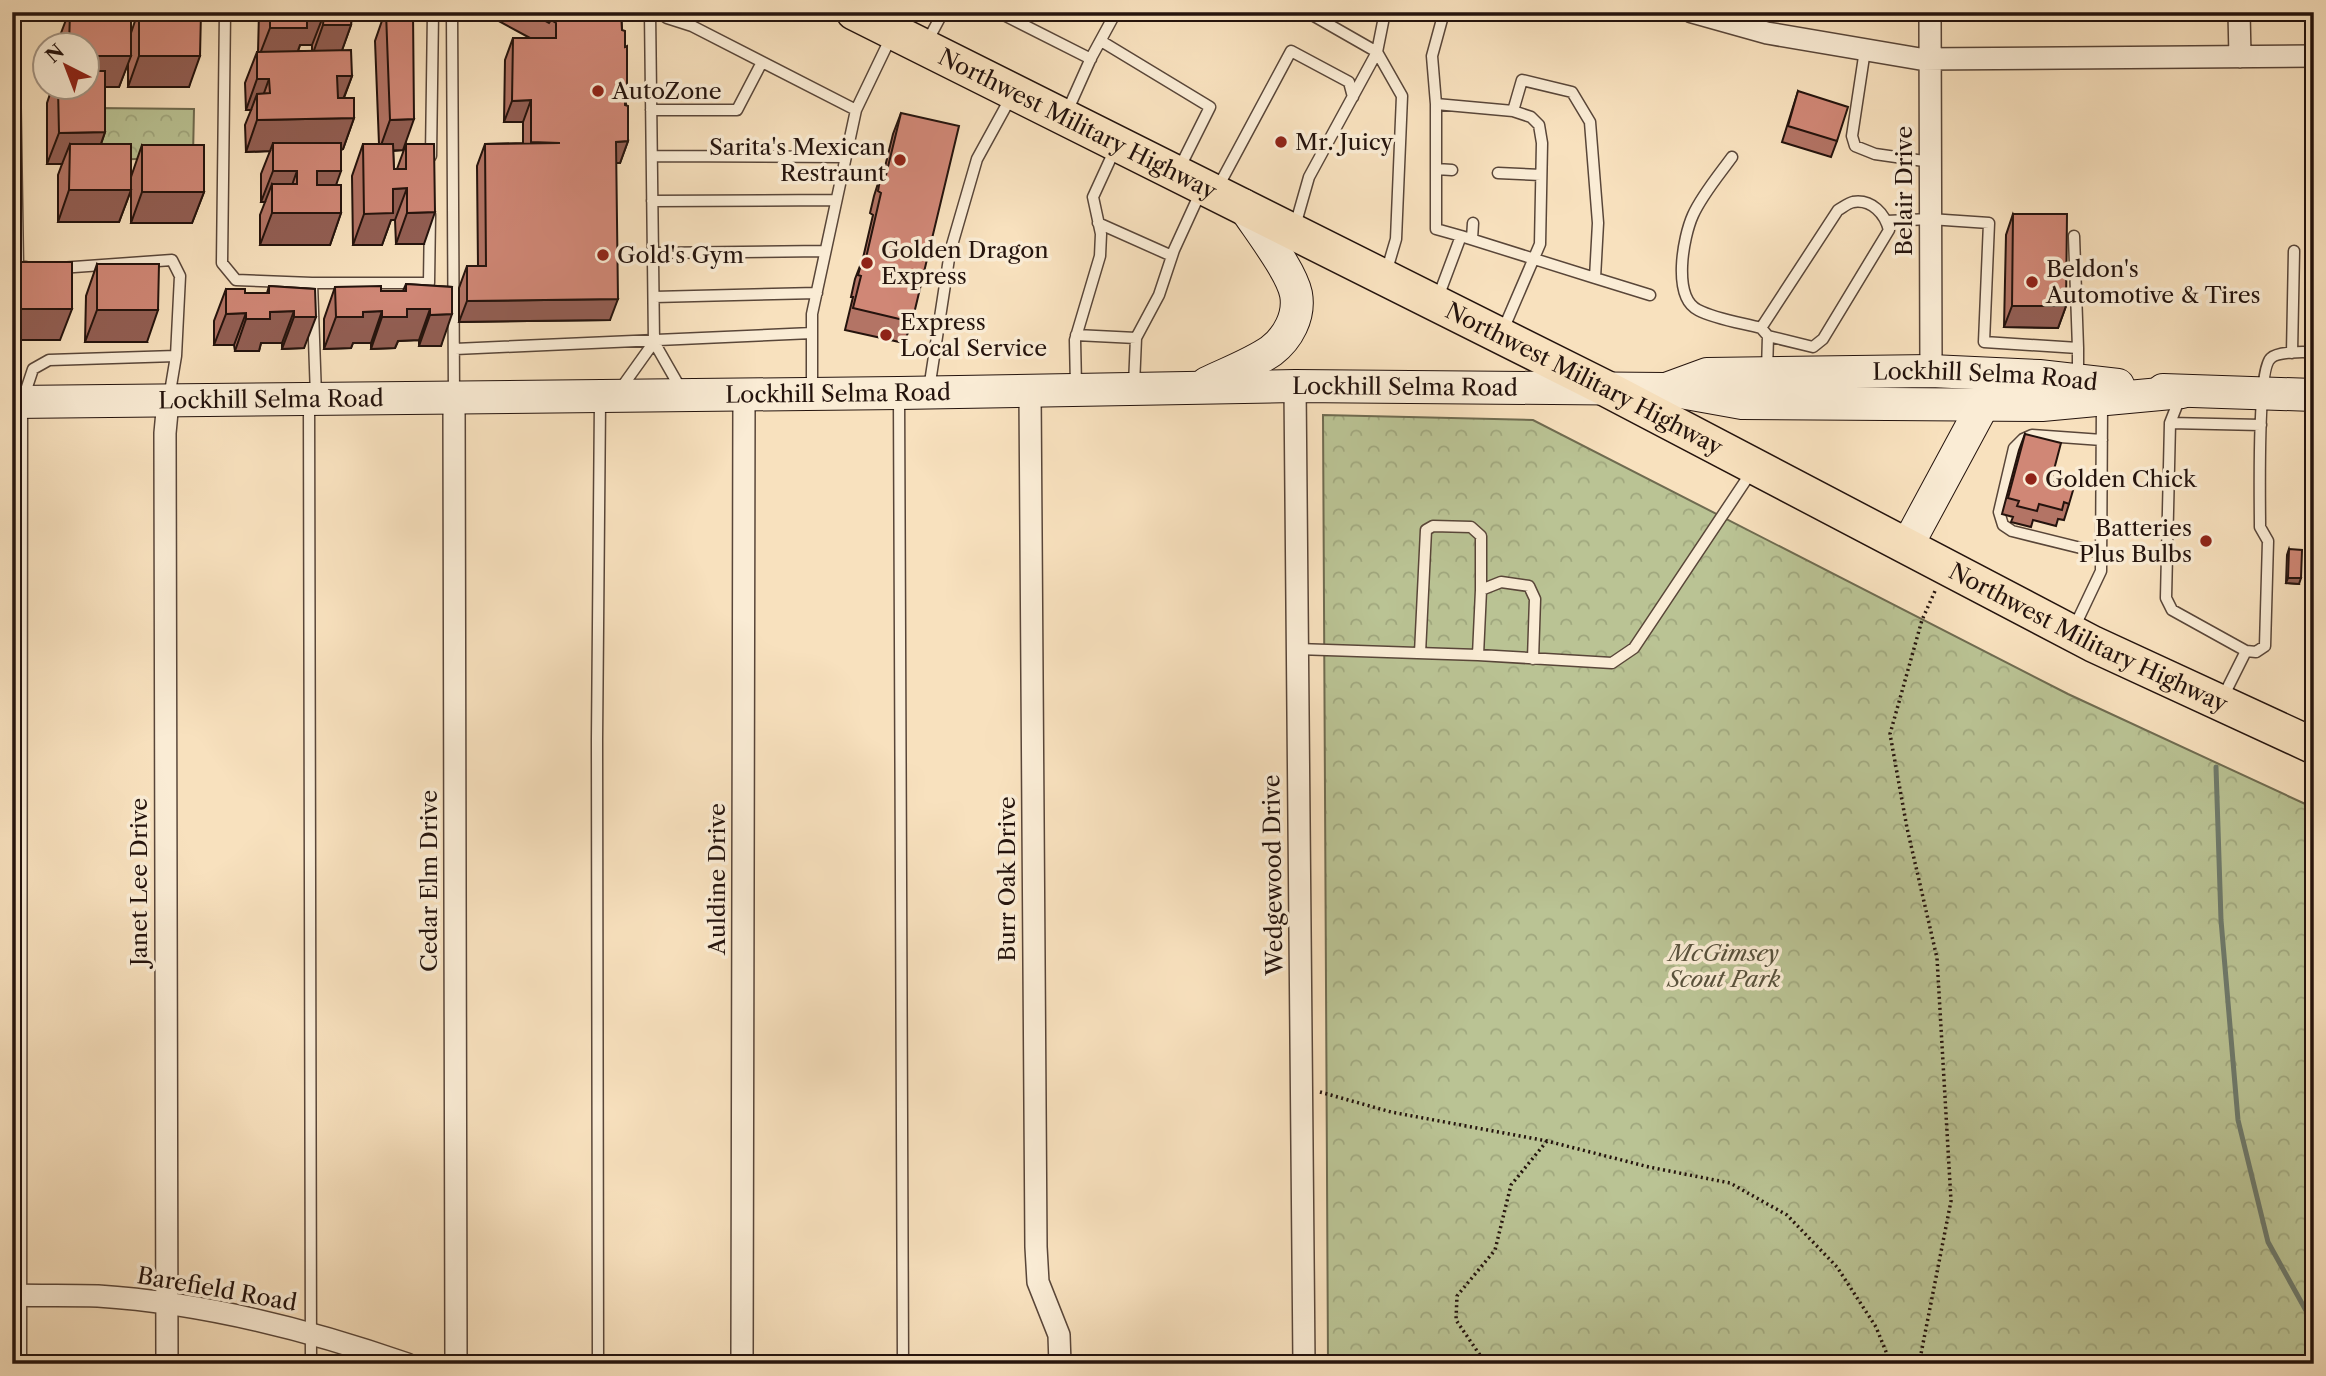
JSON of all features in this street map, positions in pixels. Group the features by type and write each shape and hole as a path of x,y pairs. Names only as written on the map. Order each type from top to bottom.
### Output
{"main road":[{"name":"Northwest Military Highway","path":"854,12 1605,388 2071,632 2314,746"},
{"path":"1196,388 1271,351 1283,340 1291,328 1296,295 1289,276 1210,189"},
{"path":"1842,404 1876,391 1906,391 1916,388 1931,371"},
{"name":"Lockhill Selma Road","path":"1664,389 1707,374 1931,371 2039,376 2182,393"},
{"name":"Lockhill Selma Road","path":"17,402 914,393 1295,386 1664,389 1742,403 1842,404 2042,405 2182,393 2314,395"},
{"path":"1906,546 1983,405"}],"street":[{"path":"1692,12 1767,33 1930,59 2314,56"},
{"name":"Belair Drive","path":"1930,12 1931,371"},
{"path":"2239,12 2240,57"},
{"name":"Wedgewood Drive","path":"1295,386 1304,1364"},
{"name":"Burr Oak Drive","path":"1030,391 1036,1247 1038,1282 1059,1335 1060,1364"},
{"name":"Auldine Drive","path":"742,1364 744,394"},
{"name":"Cedar Elm Drive","path":"454,397 456,1364"},
{"name":"Janet Lee Drive","path":"166,1364 165,433 168,401"},
{"name":"Barefield Road","path":"17,1295 99,1296 264,1320 407,1364"}],"lane":[{"path":"14,12 18,267 48,268 172,260 180,276 176,356 168,401"},
{"path":"225,12 222,263 236,281 429,283 430,202"},
{"path":"431,161 433,12"},
{"path":"452,12 454,397"},
{"path":"650,12 654,342 684,395"},
{"path":"659,12 667,18 692,26 856,110"},
{"path":"924,47 943,12"},
{"path":"998,12 1091,58"},
{"path":"1065,117 1091,58 1116,12"},
{"path":"1307,12 1377,52 1402,96 1396,239 1385,277"},
{"path":"1293,231 1309,177 1377,52 1385,12"},
{"path":"1444,12 1432,55 1436,104 1436,229 1650,295"},
{"path":"812,394 812,314 845,157 856,110 894,32"},
{"path":"1101,41 1210,107 1210,189"},
{"path":"1865,50 1852,136 1855,146 1875,154 1931,162"},
{"path":"1133,389 1136,338 1159,295 1172,256 1291,51 1349,82 1353,97"},
{"path":"651,110 737,110 762,62"},
{"path":"1513,111 1522,80 1572,92 1590,122 1598,223 1595,278"},
{"path":"903,1364 914,393 977,159 1014,92"},
{"path":"1436,104 1513,111 1531,117 1539,125 1542,143 1540,244 1501,336"},
{"path":"1076,390 1076,335 1100,256 1101,234 1093,197 1118,143"},
{"path":"652,156 845,157"},
{"path":"1732,157 1694,212 1687,230 1681,282 1697,310 1764,332 1813,347 1823,340 1889,230 1886,216 1872,205 1854,202 1838,210 1764,332 1767,373"},
{"path":"1436,169 1452,170"},
{"path":"1498,173 1541,175"},
{"path":"652,201 836,200"},
{"path":"1887,221 1930,219 1989,223 1984,342 2078,348"},
{"path":"1098,223 1172,256"},
{"path":"1436,303 1473,223"},
{"path":"2074,236 2078,380"},
{"path":"653,253 825,251"},
{"path":"2292,353 2294,251"},
{"path":"311,1364 313,283"},
{"path":"653,298 817,293"},
{"path":"455,349 812,333"},
{"path":"1076,335 1136,338"},
{"path":"598,1364 597,740 608,396 654,342"},
{"path":"2182,393 2170,423 2166,598 2172,610 2246,651 2256,652 2265,646 2268,541 2260,527 2262,394 2267,363 2270,358 2292,353 2314,353"},
{"path":"21,1364 17,1295 17,402 33,369 49,360 176,356"},
{"path":"2071,632 2101,571 2102,400"},
{"path":"2170,423 2261,425"},
{"path":"2101,553 2012,531 2003,524 1999,512 2014,448 2023,439 2032,435 2102,440"},
{"path":"1297,649 1612,663 1634,648 1755,467"},
{"path":"1420,653 1426,530 1433,526 1472,527 1481,536 1478,655"},
{"path":"1481,590 1501,582 1529,586 1535,599 1533,659"},
{"path":"2220,703 2246,651"}],"path":[{"path":"1919,1364 1951,1200 1937,958 1889,734 1922,620 1951,570"},
{"path":"1301,1086 1391,1112 1547,1141 1649,1167 1730,1183 1787,1215 1838,1267 1875,1327 1891,1364"},
{"path":"1486,1364 1456,1321 1457,1296 1495,1250 1511,1185 1547,1141"}],"green space":[{"path":"97,108 194,109 193,156 97,161"},
{"name":"McGimsey Scout Park","path":"1323,415 1533,420 2068,694 2314,808 2314,1364 1328,1364"}],"building":[{"path":"70,12 131,12 131,56 102,56 102,32 69,32"},
{"path":"139,12 201,12 200,56 139,56"},
{"path":"270,12 352,12 351,25 323,25 324,14 307,14 307,28 270,28"},
{"path":"386,12 413,12 414,119 390,120"},
{"path":"529,12 621,12 625,47 627,46 625,105 628,106 628,141 616,142 618,299 467,301 467,266 486,266 485,144 560,143 531,142 531,100 512,101 513,38 556,38 556,23 551,20 549,23"},
{"path":"351,50 352,76 337,76 338,98 354,98 354,118 257,120 257,94 270,93 269,79 257,79 257,52"},
{"path":"102,71 105,71 105,132 59,133 58,102 102,102"},
{"path":"1798,91 1848,107 1837,141 1788,126"},
{"path":"901,113 959,126 912,322 853,308 861,276 858,275 863,258 866,258 881,193 878,191 881,174 886,175"},
{"path":"273,143 341,143 341,171 317,171 317,185 341,185 341,213 272,213 272,184 297,184 297,171 273,171"},
{"path":"70,144 131,144 131,190 69,190"},
{"path":"363,144 393,144 394,169 406,169 406,144 434,144 435,212 407,213 407,188 393,189 393,213 364,214"},
{"path":"142,145 204,145 204,192 142,192"},
{"name":"Beldon's Automotive & Tires","path":"2013,214 2067,214 2066,306 2012,306"},
{"path":"12,262 72,262 72,309 12,309"},
{"path":"97,264 159,264 158,310 97,310"},
{"path":"406,284 452,287 452,314 430,315 430,309 407,309 407,317 382,317 382,311 363,312 363,317 336,317 335,287 381,286 381,291 406,291"},
{"path":"269,286 315,289 316,317 294,317 294,311 270,312 270,319 246,319 246,313 226,314 226,289 245,289 245,293 269,293"},
{"name":"Golden Chick","path":"2025,434 2061,443 2051,481 2074,487 2069,504 2064,502 2062,510 2039,504 2037,511 2017,506 2019,501 2008,498"},
{"path":"2289,549 2302,550 2301,578 2288,578"}],"waterway":[{"path":"2216,767 2221,920 2238,1120 2268,1242 2314,1325"}],"place":[{"name":"AutoZone","path":"598,91"},
{"name":"Mr. Juicy","path":"1281,142"},
{"name":"Sarita's Mexican Restraunt","path":"900,160"},
{"name":"Gold's Gym","path":"603,255"},
{"name":"Golden Dragon Express","path":"867,263"},
{"name":"Beldon's Automotive & Tires","path":"2032,282"},
{"name":"Express Local Service","path":"886,335"},
{"name":"Golden Chick","path":"2031,479"},
{"name":"Batteries Plus Bulbs","path":"2206,541"}]}
